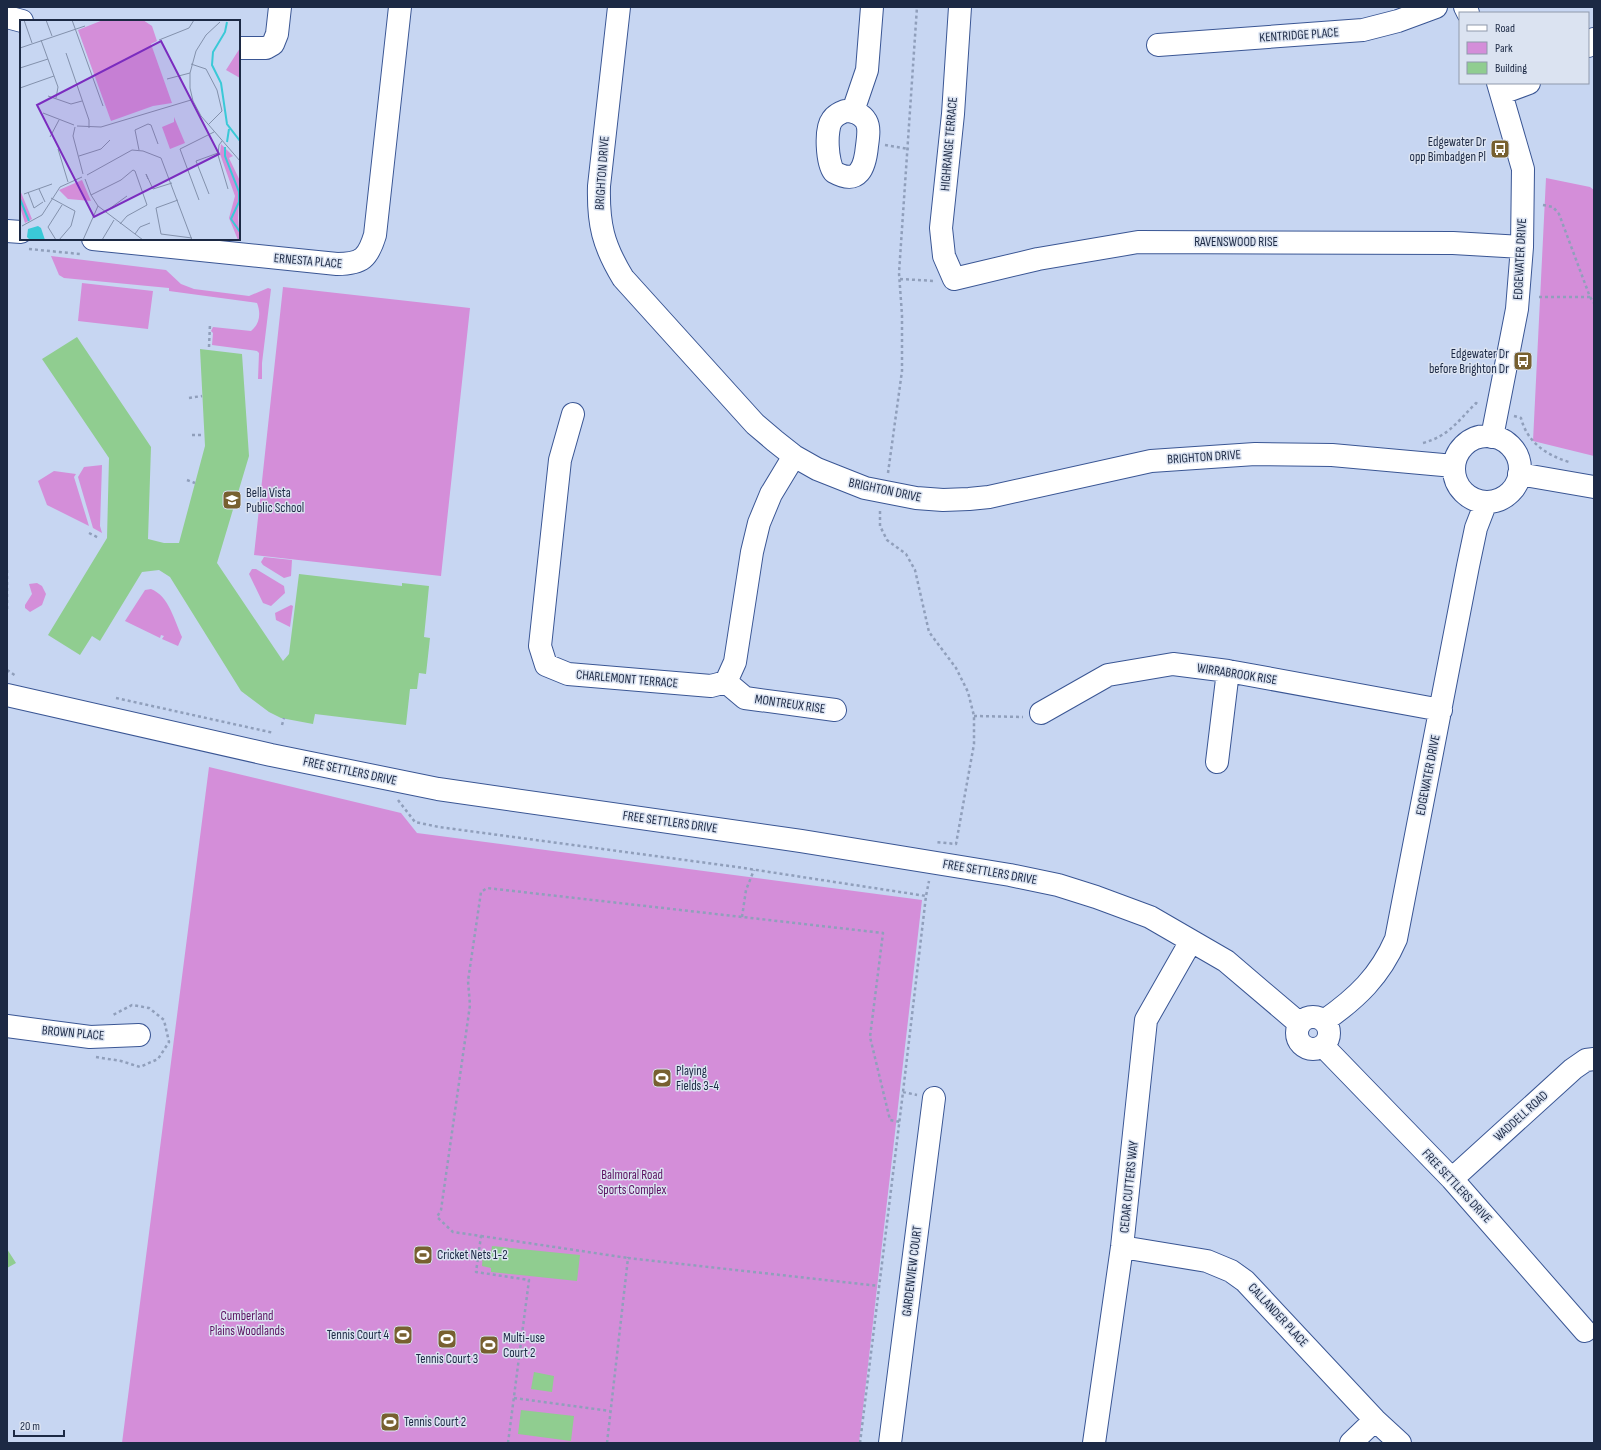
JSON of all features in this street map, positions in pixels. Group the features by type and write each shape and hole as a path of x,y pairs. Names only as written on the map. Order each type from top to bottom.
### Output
{"street":[{"path":"240,48 266,48 273,44 277,34 280,7"},
{"name":"ERNESTA PLACE","path":"103,240 337,264 351,264 361,261 368,254 375,235 400,7"},
{"name":"BRIGHTON DRIVE","path":"619,7 599,186 598,208 601,232 609,256 623,278 755,424 794,456 817,469 865,488 916,498 943,500 989,497 1151,461 1255,454 1332,455 1454,466"},
{"path":"853,111 867,70 872,7"},
{"name":"HIGHRANGE TERRACE","path":"954,279 944,256 941,228 953,114 960,7"},
{"name":"KENTRIDGE PLACE","path":"1158,45 1363,30 1398,22 1436,7"},
{"path":"7,17 20,20"},
{"path":"1500,88 1523,84"},
{"name":"EDGEWATER DRIVE","path":"1492,437 1517,309 1522,247 1523,169 1500,88"},
{"path":"7,231 20,232"},
{"name":"RAVENSWOOD RISE","path":"954,279 1038,260 1138,242 1453,243 1522,247"},
{"name":"CHARLEMONT TERRACE","path":"573,414 560,460 540,646 546,665 568,674 711,686 726,682"},
{"path":"1492,437 1502,440 1510,446 1516,454 1520,474 1511,491 1504,497 1486,502 1469,496 1462,491 1455,475 1454,466 1458,454 1467,443 1474,439 1492,437"},
{"path":"726,682 735,662 752,552 759,523 771,494 794,456"},
{"path":"1520,474 1594,487"},
{"name":"EDGEWATER DRIVE","path":"1324,1021 1342,1009 1371,982 1382,967 1396,939 1468,566 1476,528 1486,502"},
{"name":"WIRRABROOK RISE","path":"1041,713 1108,675 1173,664 1228,671 1441,710"},
{"path":"1217,762 1228,671"},
{"name":"MONTREUX RISE","path":"726,682 745,698 835,710"},
{"name":"FREE SETTLERS DRIVE","path":"7,695 271,755 438,789 801,840 1058,885 1150,917 1226,961 1300,1024"},
{"name":"CEDAR CUTTERS WAY","path":"1094,1443 1122,1247 1146,1020 1191,941"},
{"path":"1311,1017 1324,1021 1329,1032 1329,1038 1323,1046 1313,1050 1302,1046 1297,1036 1300,1024 1306,1018 1311,1017"},
{"name":"BROWN PLACE","path":"7,1026 90,1037 139,1035"},
{"name":"FREE SETTLERS DRIVE","path":"1323,1046 1452,1179 1585,1331"},
{"name":"WADDELL ROAD","path":"1452,1179 1573,1069 1586,1060 1594,1059"},
{"name":"GARDENVIEW COURT","path":"890,1443 934,1098"},
{"name":"CALLANDER PLACE","path":"1122,1247 1207,1262 1231,1271 1246,1281 1375,1420 1400,1443"},
{"path":"1351,1443 1375,1420"}],"path":[{"path":"888,475 902,370 900,279 902,217 909,149 917,7"},
{"path":"883,145 909,149"},
{"path":"1543,206 1553,208 1559,214 1590,297 1594,303"},
{"path":"900,279 938,282 954,279"},
{"path":"1539,297 1590,297"},
{"path":"209,347 210,324"},
{"path":"189,398 202,396"},
{"path":"192,435 204,435"},
{"path":"187,480 195,483"},
{"path":"880,508 880,526 887,540 906,554 915,570 928,632 956,668 968,692 974,716 974,744 956,844 936,842"},
{"path":"89,533 99,538"},
{"path":"7,570 7,609"},
{"path":"7,670 10,674 23,678"},
{"path":"114,698 274,733"},
{"path":"974,716 1026,717 1041,713"},
{"path":"282,725 284,718"},
{"path":"742,917 746,890 754,870"},
{"path":"878,1286 628,1258 453,1232 437,1218 441,1210 470,1005 468,981 481,892 487,888 882,933 870,1037 890,1120 900,1122"},
{"path":"860,1443 878,1286 900,1122 926,896"},
{"path":"481,1236 476,1272 529,1280 508,1443"},
{"path":"607,1443 628,1258"},
{"path":"514,1398 610,1412"}],"green space":[{"path":"1546,178 1590,187 1594,190 1594,456 1533,441"},
{"path":"51,256 166,270 181,284 194,289 249,296 268,288 271,289 262,363 262,379 258,379 259,353 257,351 212,345 213,333 211,331 213,327 251,331 258,322 259,318 257,303 169,291 169,288 64,278 59,275"},
{"path":"82,283 153,291 148,329 78,321"},
{"path":"283,287 470,308 441,576 254,555"},
{"path":"102,465 100,526 102,533 93,528 78,477 84,467"},
{"path":"54,471 76,474 74,477 89,526 47,505 38,481"},
{"path":"264,557 292,560 291,576 284,578 263,565 261,562"},
{"path":"252,569 256,569 284,586 285,593 271,606 263,603 249,574"},
{"path":"37,583 42,586 46,594 42,605 30,612 25,608 25,605 32,594 29,584"},
{"path":"151,589 162,597 170,609 182,637 178,646 162,639 164,636 161,635 160,638 125,621 145,590"},
{"path":"291,605 293,606 290,627 276,620 275,613"},
{"name":"Balmoral Road Sports Complex","path":"209,767 401,813 417,833 922,900 859,1443 122,1443"}],"building":[{"path":"77,337 151,447 148,539 164,543 179,543 205,446 200,349 242,354 249,456 217,563 283,661 289,654 299,574 402,586 402,583 429,586 424,637 430,638 426,674 419,673 417,689 410,689 406,725 315,714 313,724 281,718 269,712 241,691 170,577 159,570 142,572 100,641 92,636 80,655 48,635 107,538 109,458 42,359"},
{"path":"492,1246 580,1255 577,1281 491,1272 491,1268 482,1266 483,1251 491,1252"},
{"path":"7,1249 16,1263 7,1268"},
{"path":"534,1372 554,1376 552,1392 531,1389"},
{"path":"521,1410 574,1416 571,1441 518,1434"}],"place":[{"name":"Edgewater Dr opp Bimbadgen Pl","path":"1500,149"},
{"name":"Edgewater Dr before Brighton Dr","path":"1523,361"},
{"name":"Bella Vista Public School","path":"232,500"},
{"name":"Playing Fields 3-4","path":"662,1078"},
{"name":"Cricket Nets 1-2","path":"423,1255"},
{"name":"Tennis Court 4","path":"403,1335"},
{"name":"Tennis Court 3","path":"447,1339"},
{"name":"Multi-use Court 2","path":"489,1345"},
{"name":"Tennis Court 2","path":"390,1422"}],"park label":[{"name":"Cumberland Plains Woodlands","path":"247,1324"}]}
